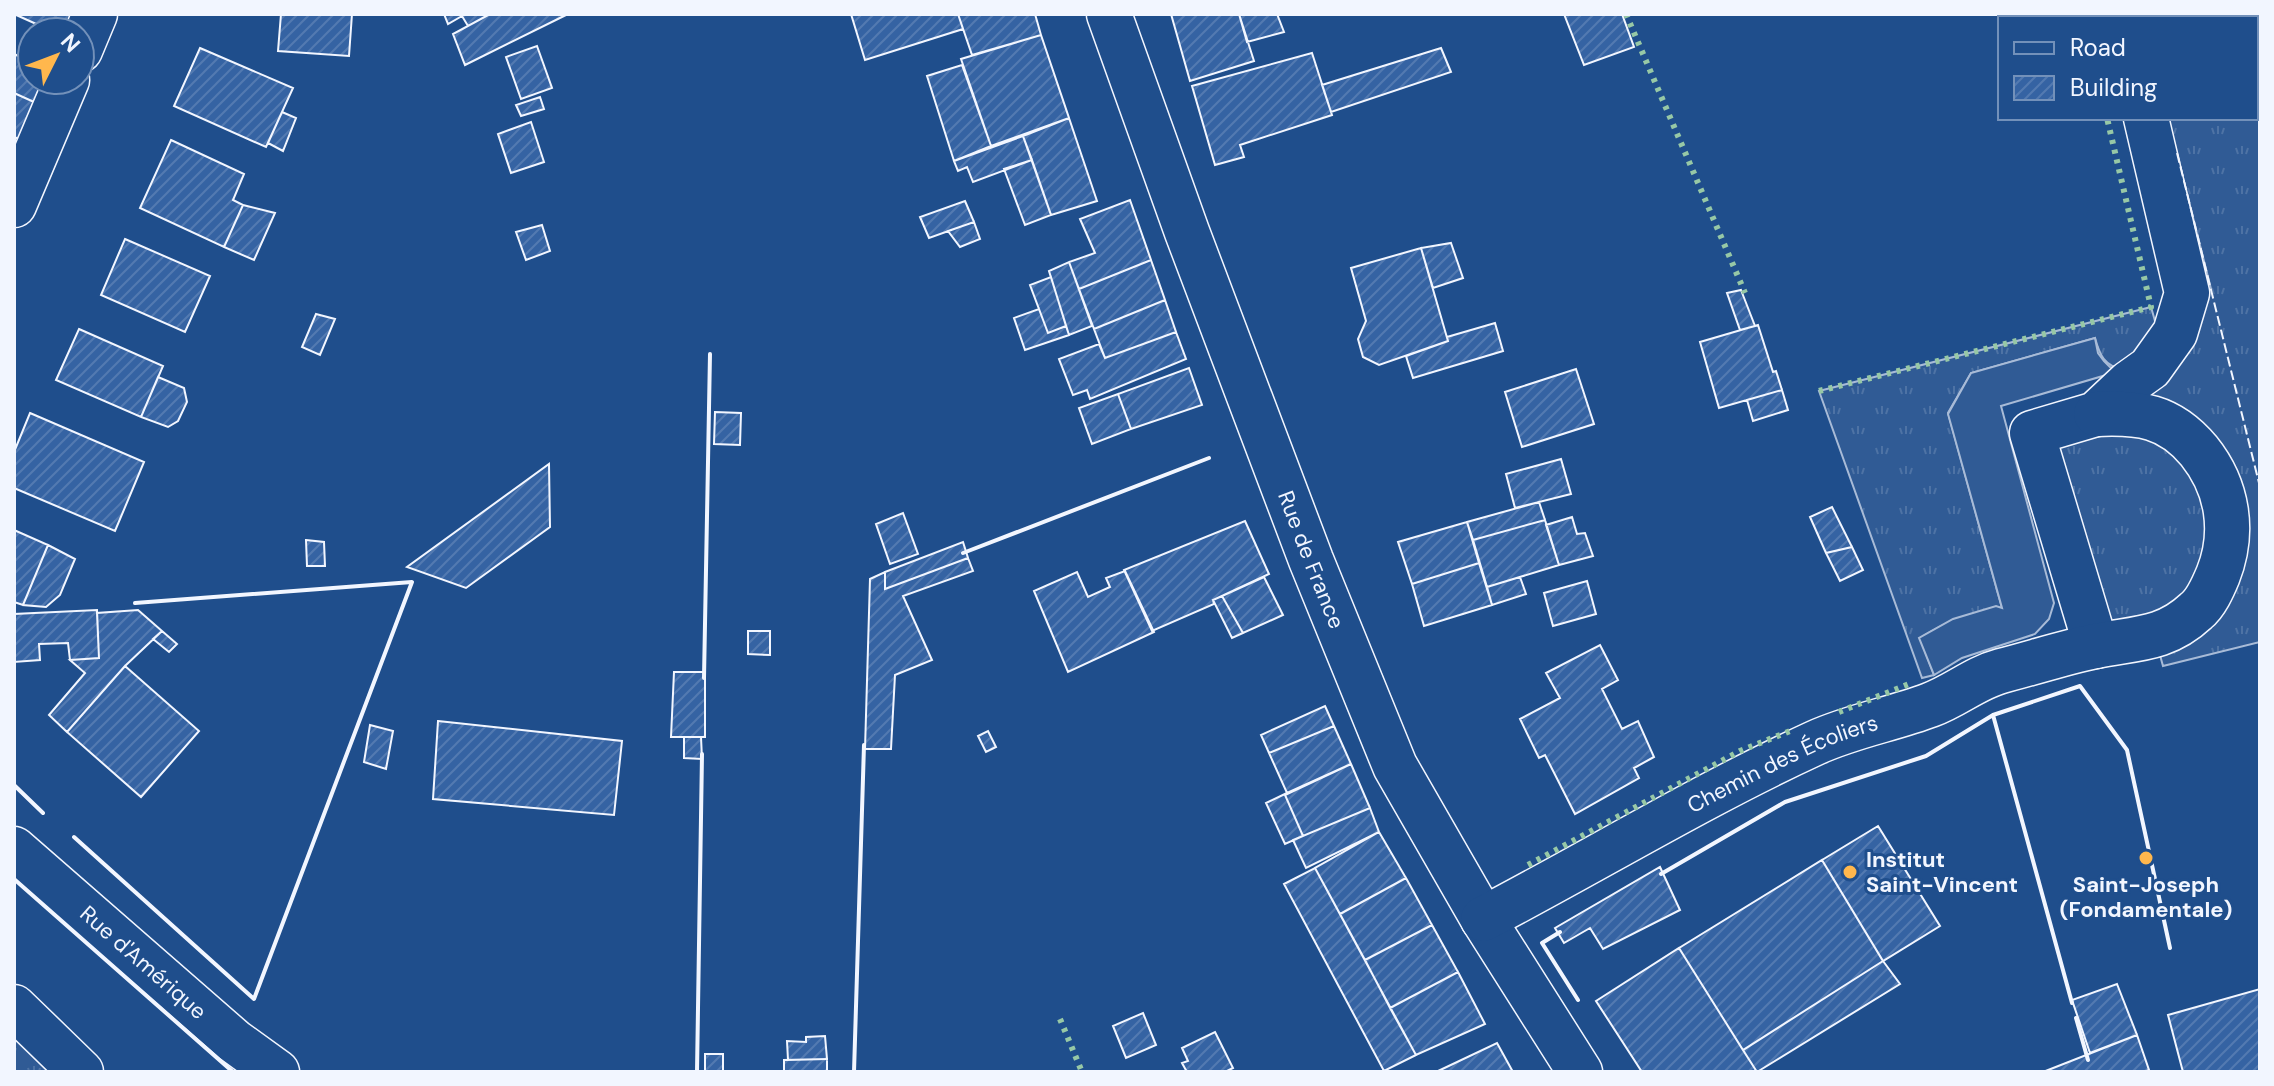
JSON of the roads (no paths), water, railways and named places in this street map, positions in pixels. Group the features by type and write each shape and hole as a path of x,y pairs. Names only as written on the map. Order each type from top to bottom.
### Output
{"street":[{"name":"Rue de France","path":"1109,14 1187,232 1306,545 1395,766 1483,919 1580,1072"},
{"path":"14,205 60,96"},
{"name":"Chemin des Écoliers","path":"2096,414 2157,359 2175,333 2187,293 2146,120"},
{"name":"Chemin des Écoliers","path":"1483,919 1818,741 1934,704 1985,676 2096,646 2155,637 2198,610 2213,586 2225,557 2226,500 2206,460 2193,445 2168,425 2136,412 2096,414 2032,433 2096,646"},
{"name":"Rue d'Amérique","path":"14,849 234,1041 277,1072"},
{"path":"14,1007 81,1072"}],"place":[{"name":"Saint-Joseph (Fondamentale)","path":"2146,858"},
{"name":"Institut Saint-Vincent","path":"1850,872"}]}
